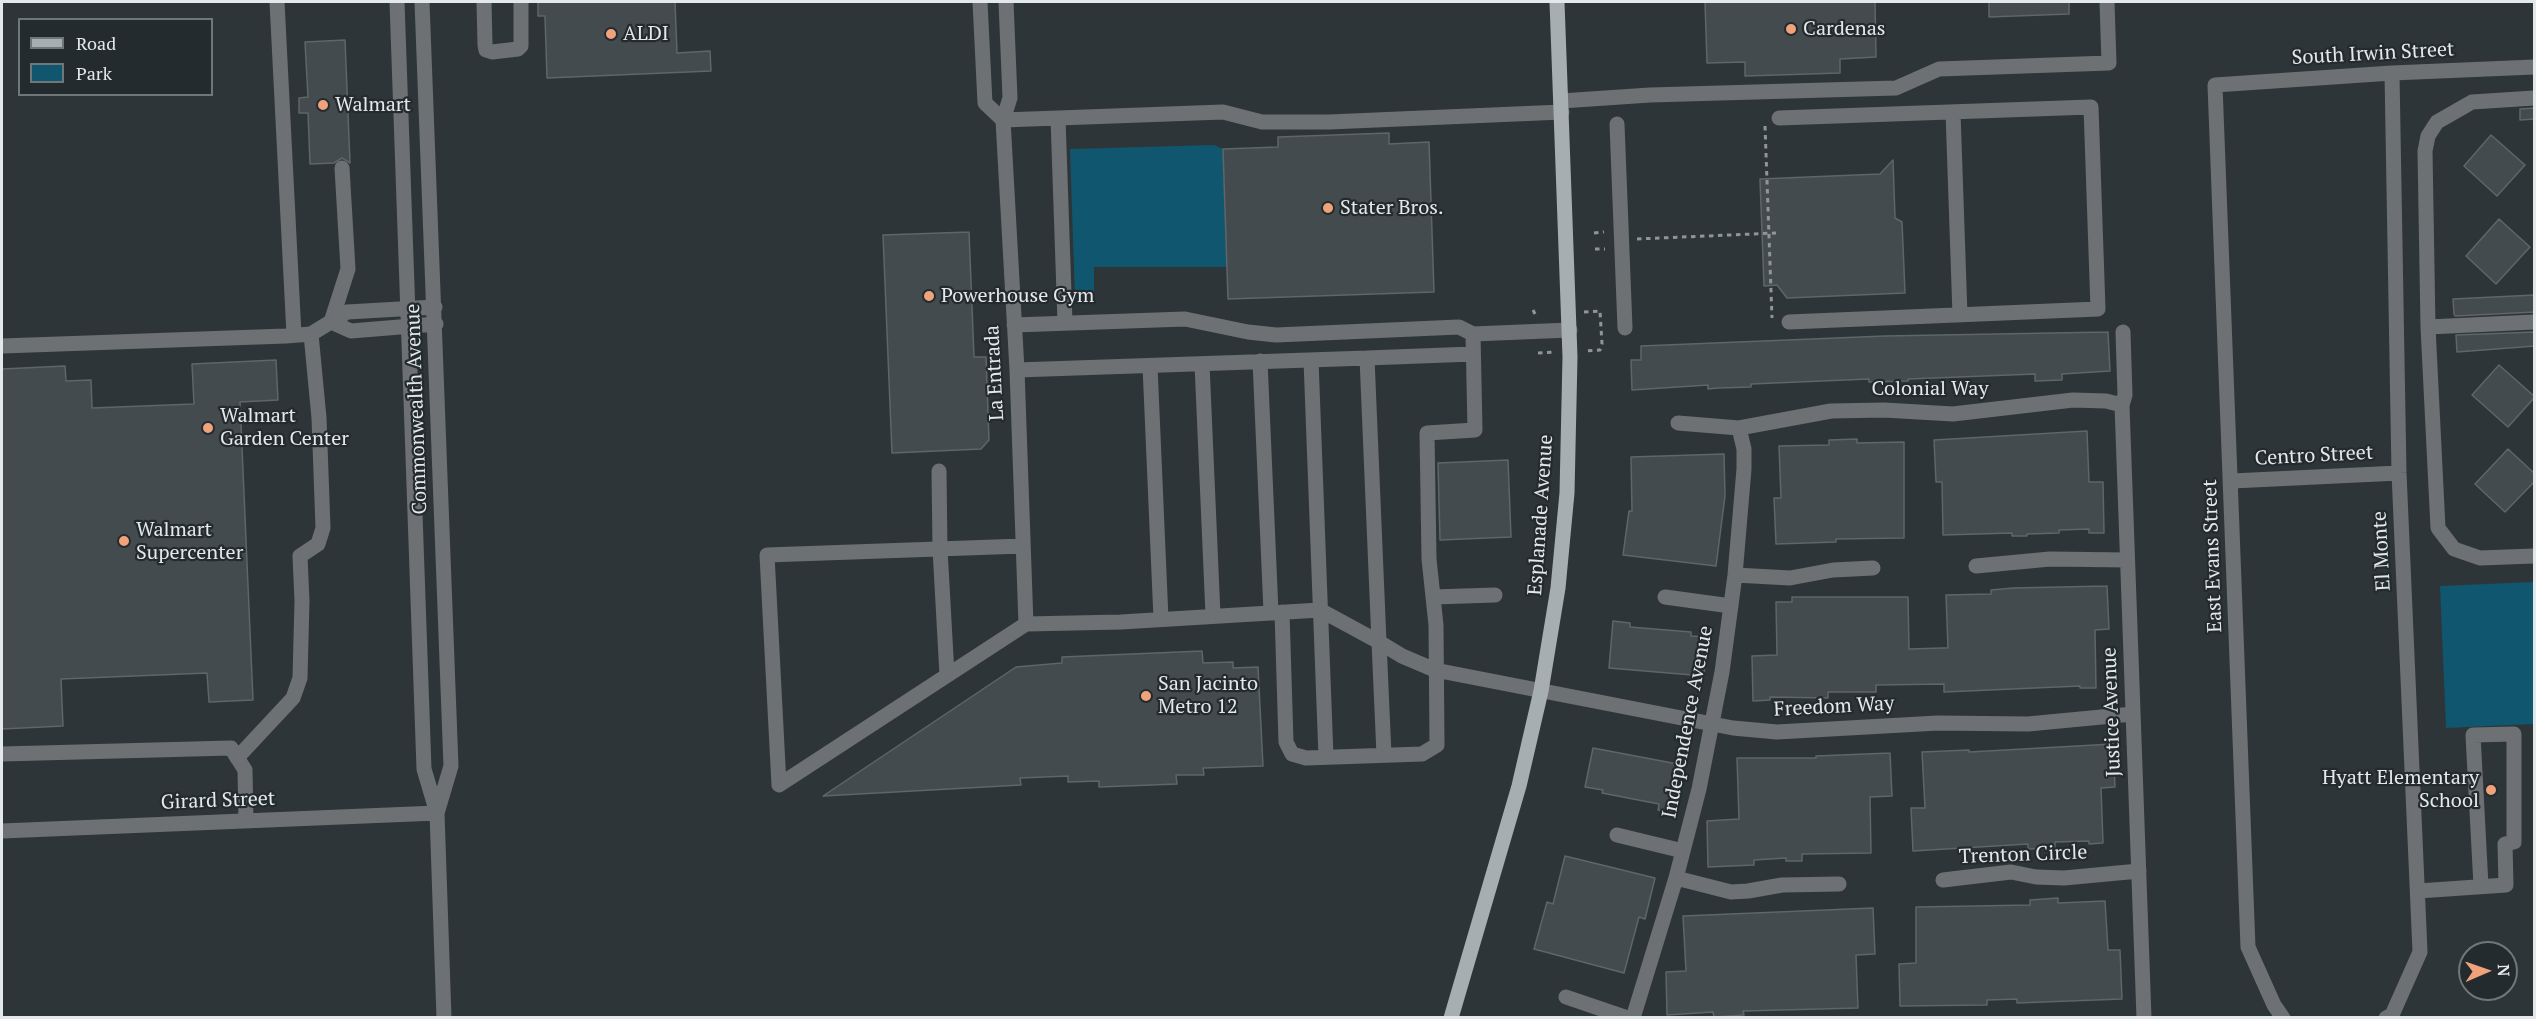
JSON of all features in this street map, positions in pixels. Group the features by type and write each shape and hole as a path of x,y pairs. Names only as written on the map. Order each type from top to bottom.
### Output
{"main road":[{"name":"Esplanade Avenue","path":"1451,1017 1519,786 1541,691 1558,588 1567,493 1569,330 1557,2"}],"street":[{"path":"277,2 294,335"},
{"name":"Commonwealth Avenue","path":"397,2 424,769 436,813 444,1017"},
{"name":"Commonwealth Avenue","path":"422,2 451,766 436,813"},
{"path":"484,2 485,45 486,50 492,52 518,49 521,46 521,2"},
{"path":"980,2 985,103 1003,120 1223,112 1262,122 1318,122 1561,107 1650,95 1896,88 1939,69 2109,63 2107,2"},
{"name":"La Entrada","path":"1006,2 1010,98 1003,120 1017,370 1026,624"},
{"name":"South Irwin Street","path":"2215,86 2392,73 2535,67"},
{"name":"El Monte","path":"2386,1017 2392,1015 2420,951 2399,473 2392,73"},
{"name":"East Evans Street","path":"2215,86 2232,481 2248,947 2274,1005 2283,1017"},
{"path":"2535,98 2472,102 2437,122 2428,136 2425,151 2428,327 2438,528 2454,549 2480,558 2535,555"},
{"path":"1779,118 2091,107 2098,309 1789,322"},
{"path":"1953,112 1960,315"},
{"path":"1058,118 1065,323"},
{"path":"1617,124 1624,328"},
{"path":"331,322 348,269 342,168"},
{"path":"2,346 311,334 347,312 435,307"},
{"path":"1014,325 1185,319 1248,332 1276,335 1459,327 1473,334 1569,330"},
{"path":"331,322 351,330 435,324"},
{"path":"2428,327 2535,322"},
{"name":"Justice Avenue","path":"2123,332 2125,396 2122,405 2144,1017"},
{"path":"237,758 293,698 300,678 302,601 300,556 318,544 323,528 319,418 311,334"},
{"path":"1260,361 1286,742 1292,754 1306,758 1422,754 1437,746 1436,625 1429,559 1427,432 1475,430 1473,334"},
{"path":"1017,370 1473,354"},
{"path":"1367,358 1384,755"},
{"path":"1311,360 1326,757"},
{"path":"1202,364 1213,615"},
{"path":"1150,366 1161,619"},
{"name":"Colonial Way","path":"1678,423 1739,428 1831,411 1884,410 1953,414 1996,411 2073,400 2106,401 2122,405"},
{"name":"Independence Avenue","path":"1630,1017 1676,878 1712,724 1735,575 1744,469 1744,449 1739,428"},
{"path":"939,471 940,549 947,675"},
{"name":"Centro Street","path":"2232,481 2399,473"},
{"path":"1023,546 767,555 779,785 1026,624 1320,610"},
{"path":"1976,566 2050,559 2127,560"},
{"path":"1735,575 1790,578 1833,570 1872,568"},
{"path":"1433,597 1495,595"},
{"path":"1665,597 1731,606"},
{"name":"Freedom Way","path":"1320,610 1402,656 1435,670 1733,728 1777,732 1928,724 2028,723 2133,714"},
{"path":"2418,891 2506,885 2505,844 2514,842 2514,734 2473,735 2481,886"},
{"path":"2,754 231,748 245,770 246,821"},
{"name":"Girard Street","path":"2,831 436,813"},
{"path":"1617,835 1683,851"},
{"name":"Trenton Circle","path":"1943,879 2011,872 2037,877 2064,878 2139,871"},
{"path":"1676,878 1731,892 1782,885 1839,884"},
{"path":"1566,997 1630,1017"}],"path":[{"path":"1765,128 1771,314"},
{"path":"1631,240 1776,233"},
{"path":"1600,311 1602,344 1600,351"}],"green space":[{"path":"1214,145 1223,149 1227,267 1094,267 1094,298 1075,299 1070,149"},
{"path":"2534,582 2534,724 2446,728 2440,586"}],"building":[{"name":"ALDI","path":"538,2 675,2 677,53 710,51 711,71 547,78 545,16 538,16"},
{"name":"Cardenas","path":"1705,2 1875,2 1876,57 1840,59 1840,73 1745,76 1745,62 1707,63"},
{"path":"1989,2 2069,2 2069,14 1989,17"},
{"name":"Walmart","path":"345,40 350,163 342,158 334,163 310,164 308,113 299,113 299,98 308,97 305,42"},
{"path":"2535,108 2535,119 2520,120 2520,109"},
{"name":"Stater Bros.","path":"1389,133 1389,144 1429,142 1434,292 1228,299 1223,149 1278,147 1278,137"},
{"path":"2491,135 2525,165 2497,196 2464,166"},
{"path":"1893,160 1895,218 1902,222 1905,293 1787,298 1777,285 1764,286 1760,179 1880,174"},
{"path":"2499,219 2530,247 2496,284 2466,256"},
{"name":"Powerhouse Gym","path":"969,232 974,357 986,357 989,440 981,449 892,453 883,235"},
{"path":"2535,295 2535,312 2455,316 2454,314 2453,299"},
{"path":"2108,332 2110,371 2062,374 2062,380 2035,381 2035,374 1908,379 1908,381 1869,382 1869,379 1751,384 1751,387 1708,389 1708,385 1632,390 1631,360 1641,360 1641,346 1885,336"},
{"path":"2535,332 2535,346 2457,352 2456,335"},
{"name":"Walmart Supercenter","path":"276,360 278,400 240,402 253,700 209,702 207,673 61,679 63,726 2,729 2,369 65,366 66,381 91,380 92,408 194,404 192,364"},
{"path":"2499,365 2535,397 2508,427 2472,395"},
{"path":"2087,431 2089,482 2103,482 2104,533 2089,533 2089,529 2059,530 2059,533 2027,534 2027,536 2012,536 2012,533 1943,535 1942,482 1936,482 1934,440"},
{"path":"1857,439 1857,443 1904,442 1904,538 1836,539 1836,542 1776,544 1774,498 1781,498 1779,446 1829,445 1829,440"},
{"path":"2508,449 2535,474 2535,481 2505,512 2475,484"},
{"path":"1724,454 1725,496 1716,566 1623,555 1629,511 1632,511 1631,457"},
{"path":"1508,460 1511,537 1440,540 1438,463"},
{"path":"2107,586 2109,629 2095,630 2096,688 2080,688 2080,686 1944,692 1944,684 1876,685 1876,692 1828,692 1828,698 1770,697 1770,700 1753,701 1752,656 1777,655 1776,602 1792,602 1792,597 1908,597 1909,649 1948,648 1946,595 1991,594 1991,590 2013,588"},
{"path":"1613,621 1630,623 1630,627 1691,632 1691,636 1707,637 1704,676 1609,668"},
{"name":"San Jacinto Metro 12","path":"1202,651 1203,663 1233,662 1233,668 1258,667 1263,766 1203,768 1204,775 1176,775 1177,784 1099,787 1099,781 1068,782 1068,776 1020,778 1021,785 823,796 1016,667 1062,663 1062,657"},
{"path":"2113,744 2115,787 2101,788 2103,843 2055,842 2055,848 2028,849 2028,844 1913,851 1911,808 1925,808 1922,752 1969,750 1969,752"},
{"path":"1593,748 1683,765 1674,813 1658,810 1659,804 1602,793 1603,790 1585,787"},
{"path":"1890,753 1892,796 1870,797 1871,853 1802,854 1802,861 1786,861 1786,858 1754,860 1754,865 1708,867 1707,821 1739,819 1737,758 1816,758 1816,756"},
{"path":"1565,856 1655,878 1645,919 1639,917 1624,973 1534,949 1547,902 1553,904"},
{"path":"2058,898 2058,903 2105,901 2108,950 2120,950 2122,999 2017,1003 2017,999 1987,1000 1987,1005 1900,1006 1899,964 1916,963 1916,907 2030,905 2030,900"},
{"path":"1873,908 1875,954 1856,955 1858,1008 1743,1011 1744,1015 1714,1017 1713,1012 1667,1015 1666,972 1686,971 1683,916"}],"place":[{"name":"Cardenas","path":"1791,29"},
{"name":"ALDI","path":"611,34"},
{"name":"Walmart","path":"323,105"},
{"name":"Stater Bros.","path":"1328,208"},
{"name":"Powerhouse Gym","path":"929,296"},
{"name":"Walmart Garden Center","path":"208,428"},
{"name":"Walmart Supercenter","path":"124,541"},
{"name":"San Jacinto Metro 12","path":"1146,696"},
{"name":"Hyatt Elementary School","path":"2491,790"}]}
